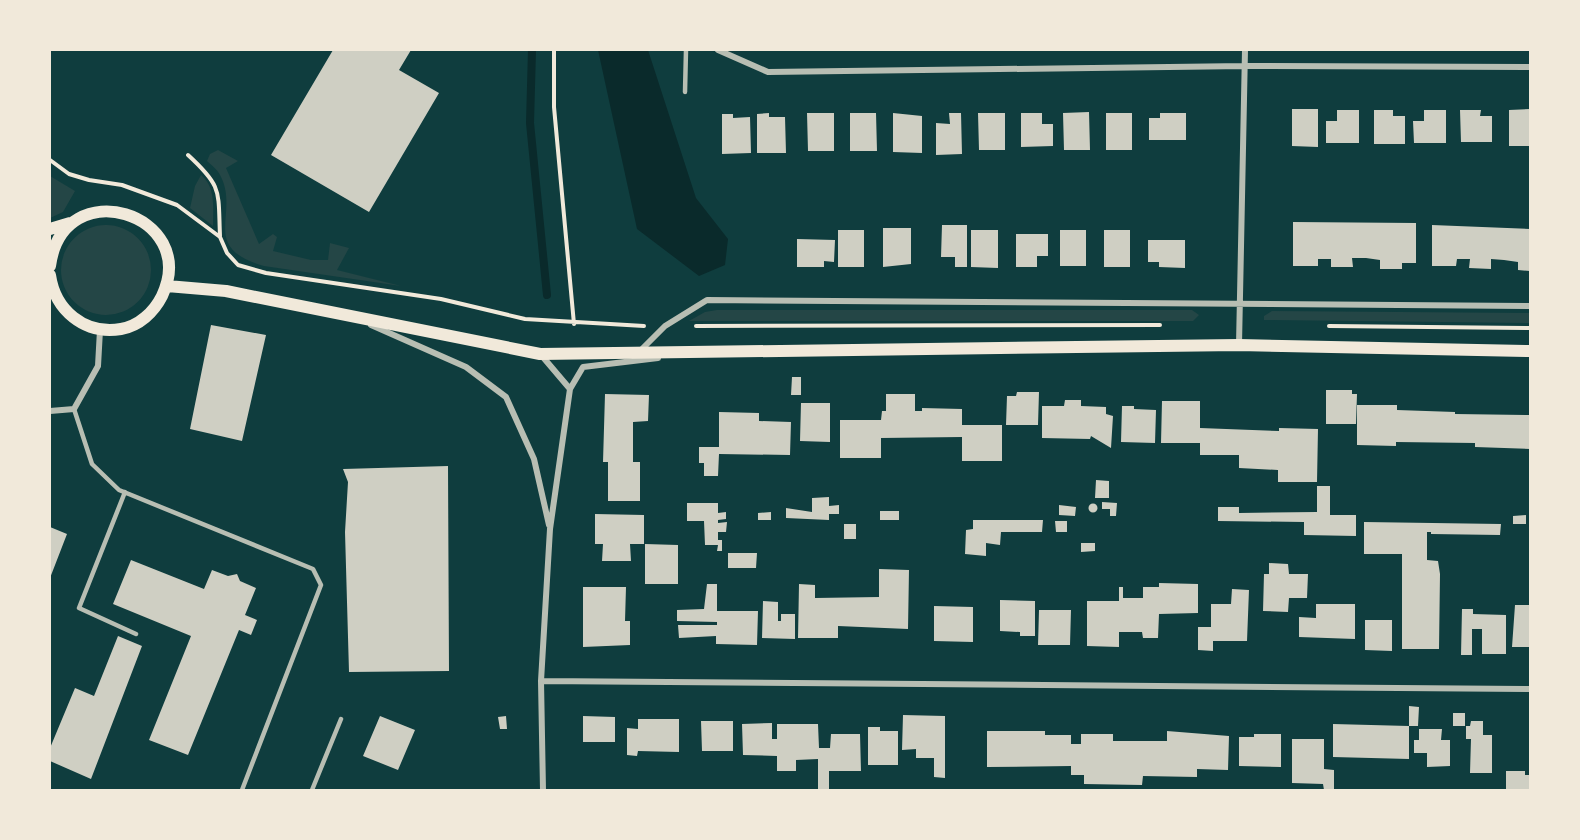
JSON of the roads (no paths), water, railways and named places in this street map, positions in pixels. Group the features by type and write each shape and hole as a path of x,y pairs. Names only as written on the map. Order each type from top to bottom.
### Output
{"main road":[{"path":"50,229 71,223 90,213 105,210 134,216 147,224 159,237 166,252 169,269 167,286 158,305 142,320 122,329 100,330 84,325 70,316 51,289 50,275"},
{"path":"50,266 51,253 59,237 71,223"},
{"path":"167,286 225,291 540,354 693,354 1239,345 1530,351"}],"street":[{"path":"718,50 768,72 1245,66 1530,67"},
{"path":"1239,345 1245,50"},
{"path":"639,354 665,326 707,300 1530,306"},
{"path":"352,317 466,367 506,398 534,459 550,529"},
{"path":"50,411 74,409 98,366 100,330"},
{"path":"540,354 570,390"},
{"path":"543,790 541,681 550,529 570,390 583,367 693,354"},
{"path":"541,681 1530,689"}],"lane":[{"path":"685,92 686,50"},
{"path":"74,409 92,465 125,492 313,569 321,585 242,790"},
{"path":"125,492 79,608 136,634"},
{"path":"312,790 341,719"}],"waterway":[{"path":"532,50 530,123 547,295"}]}
